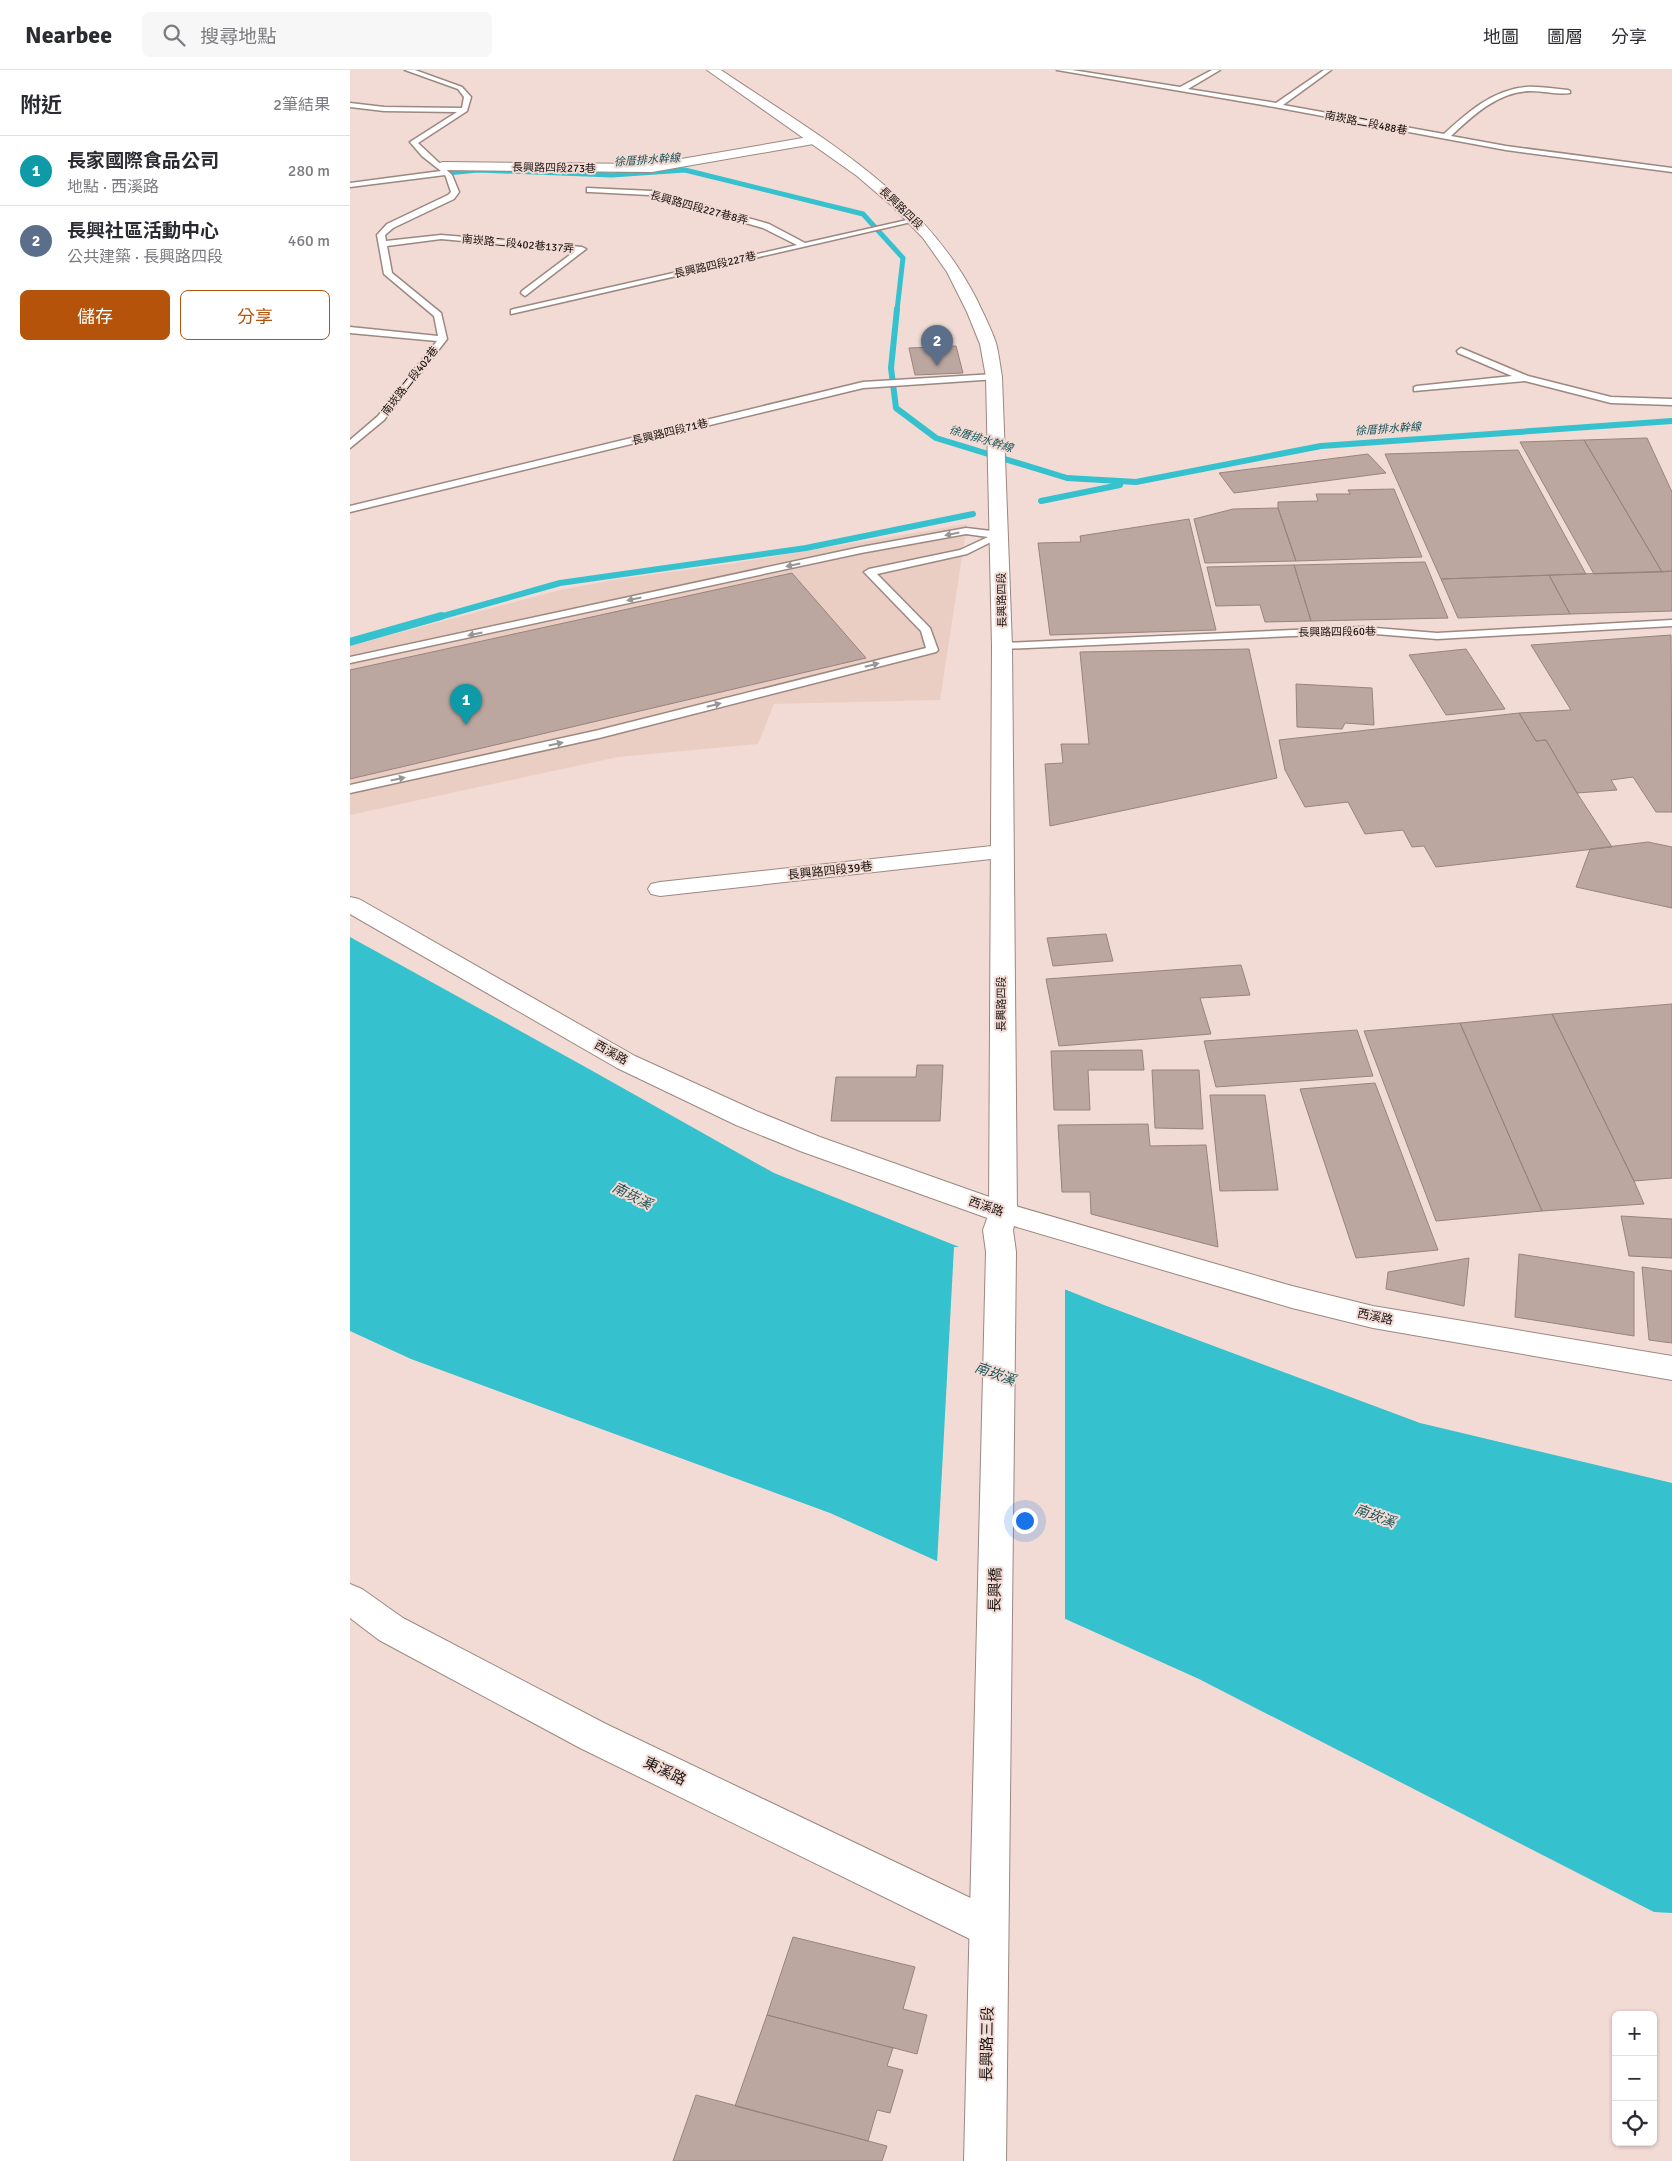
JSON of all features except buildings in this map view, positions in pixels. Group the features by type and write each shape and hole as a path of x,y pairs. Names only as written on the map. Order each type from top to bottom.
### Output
{"street":[{"name":"長興路四段","path":"713,70 880,186 916,220 942,253 965,288 988,342 994,377 1002,646 1002,1213 998,1230 1001,1252"},
{"name":"長興路四段273巷","path":"444,170 652,168 814,140"},
{"name":"長興路四段39巷","path":"660,889 1001,852"},
{"name":"西溪路","path":"350,904 626,1062 746,1118 810,1144 1002,1213 1292,1297 1373,1317 1672,1368"},
{"name":"長興橋","path":"988,1927 992,1812 1001,1252"},
{"name":"東溪路","path":"350,1599 391,1629 593,1736 988,1927"},
{"name":"長興路三段","path":"985,2161 988,1927"}],"lane":[{"path":"382,244 381,235 390,226 451,197 455,192 455,184 444,170 418,149 414,142 465,110 468,97 460,88 408,70"},
{"name":"南崁路二段488巷","path":"1060,70 1277,106 1506,148 1672,170"},
{"path":"1180,90 1217,70"},
{"path":"1277,106 1328,70"},
{"path":"1445,138 1469,115 1506,93 1525,89 1568,92"},
{"path":"350,105 384,109 465,110"},
{"path":"350,185 444,170"},
{"name":"長興路四段227巷8弄","path":"590,190 649,194 766,226 803,245"},
{"name":"長興路四段227巷","path":"514,312 916,220"},
{"name":"南崁路二段402巷137弄","path":"382,244 442,237 582,250 525,293"},
{"name":"南崁路二段402巷","path":"350,445 382,418 443,339 438,315 388,274 382,244"},
{"path":"350,330 443,339"},
{"path":"1461,351 1525,378 1611,400 1672,402"},
{"name":"長興路四段71巷","path":"350,509 863,385 994,377"},
{"path":"1417,389 1525,378"},
{"path":"858,563 966,531 1000,535"},
{"path":"350,660 858,563 963,552 1000,535"},
{"path":"350,789 599,734 932,650 926,630 858,563"},
{"name":"長興路四段60巷","path":"1002,646 1363,630 1437,636 1672,623"}],"shaded area":[{"path":"967,524 940,700 774,704 758,744 618,757 350,815 350,646 560,590"}],"water":[{"name":"南崁溪","path":"350,937 774,1173 1104,1305 1420,1423 1672,1483 1672,1913 1654,1912 1199,1679 830,1513 411,1359 350,1331"}],"pier":[{"path":"954,1247 967,1247 1065,1287 1065,1621 937,1564"}],"waterway":[{"name":"徐厝排水幹線","path":"437,174 478,170 612,175 685,170 863,214 903,258 897,310"},
{"name":"徐厝排水幹線","path":"897,309 891,368 896,408 936,438 1067,478 1136,482 1321,446 1672,421"},
{"path":"1041,501 1120,485"},
{"path":"436,618 560,583 806,548 973,514"},
{"path":"350,642 441,616"}],"place":[{"name":"長興社區活動中心","path":"937,366"},
{"name":"長家國際食品公司","path":"466,725"}]}
